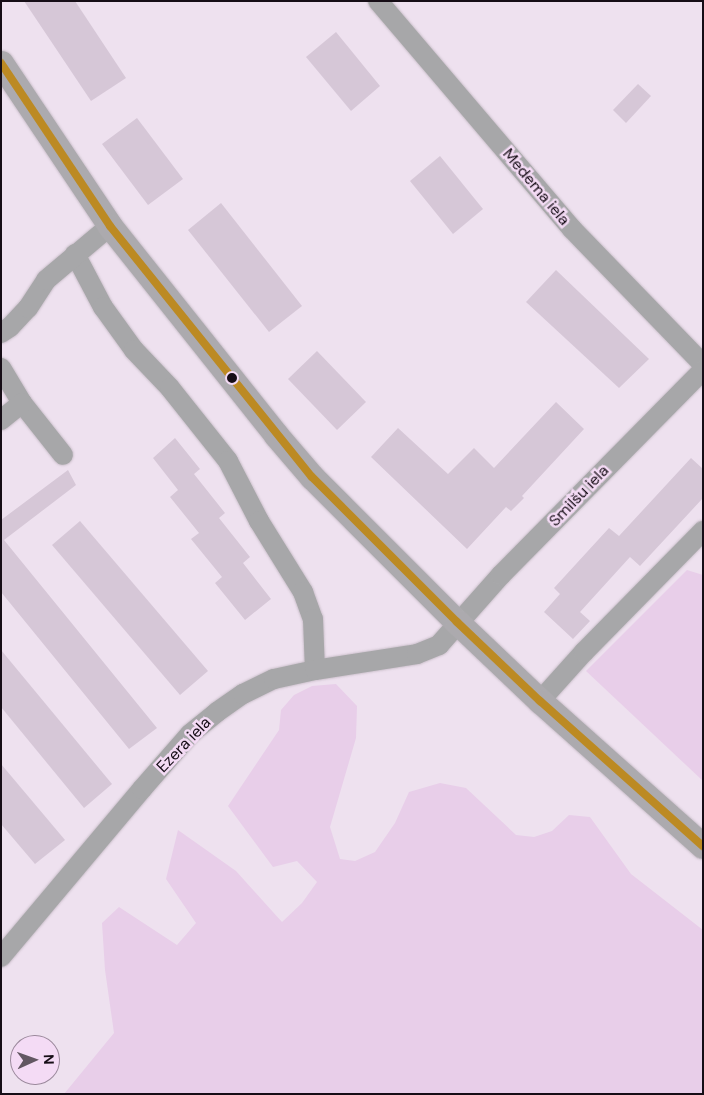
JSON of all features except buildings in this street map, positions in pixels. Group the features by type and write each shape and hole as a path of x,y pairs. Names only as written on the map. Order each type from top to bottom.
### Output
{"main road":[{"path":"1,63 8,85 110,226 296,458 457,622 540,701 703,846"}],"street":[{"name":"Medema iela","path":"378,1 572,229 703,364"},
{"path":"1,333 10,327 28,308 46,280 110,226"},
{"path":"75,254 103,307 134,350 170,388 228,461 259,520 303,592 313,619 315,670"},
{"path":"1,368 22,403 63,455"},
{"name":"Smilšu iela","path":"457,622 703,370"},
{"path":"1,420 22,403"},
{"path":"540,701 584,652 703,531"},
{"name":"Ezera iela","path":"1,957 93,845 190,734 217,712 243,694 274,680 315,670 417,654 439,644 457,622"}],"shaded area":[{"path":"687,570 703,575 703,781 586,671"},
{"path":"336,684 357,706 356,738 330,827 340,859 355,861 375,852 395,823 409,792 440,783 466,788 516,835 534,837 552,831 569,815 590,817 631,874 703,930 703,1094 64,1094 114,1033 105,970 102,923 119,907 177,945 196,923 166,879 178,830 236,871 282,922 302,903 317,882 297,861 273,867 228,806 279,730 281,710 294,695 312,686"}],"transit line":[{"path":"1,63 110,226 312,477 457,622 540,701 703,846"}]}
